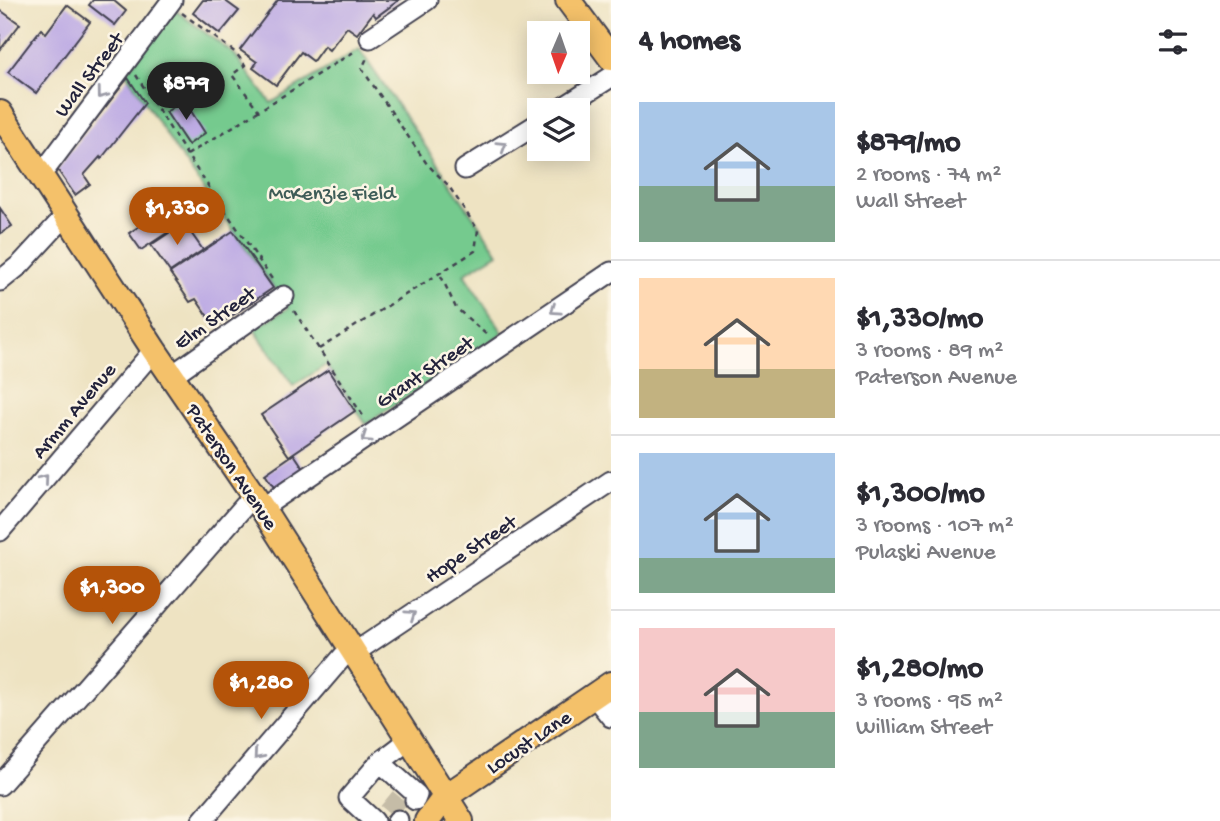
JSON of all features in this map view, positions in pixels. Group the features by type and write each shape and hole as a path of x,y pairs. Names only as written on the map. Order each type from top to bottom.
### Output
{"main road":[{"path":"568,0 611,58"},
{"name":"Paterson Avenue","path":"0,114 153,350 258,501 461,821"},
{"name":"Locust Lane","path":"408,794 445,797 602,690"}],"street":[{"path":"366,46 427,0"},
{"name":"Wall Street","path":"41,175 171,2"},
{"path":"578,98 611,77"},
{"path":"465,169 527,130"},
{"path":"0,281 21,264 67,215"},
{"name":"Grant Street","path":"0,785 258,501 374,432 611,272"},
{"name":"Elm Street","path":"171,376 284,296"},
{"name":"Armm Avenue","path":"0,531 153,350"},
{"name":"Hope Street","path":"202,821 352,650 611,481"},
{"path":"602,690 611,717"},
{"path":"384,816 349,798 380,762 409,740"},
{"path":"380,762 408,794"}],"path":[{"path":"171,2 236,53 246,65 232,75 259,111"},
{"path":"187,155 366,46"},
{"path":"319,349 475,251 478,230 448,185 427,164 362,69 366,60 366,46"},
{"path":"127,60 187,155 374,432"},
{"path":"440,275 456,309 482,329 497,349"}],"green space":[{"name":"McKenzie Field","path":"175,10 234,54 271,103 359,49 498,253 464,274 503,333 366,424 326,365 293,386 254,329 288,308 177,151 126,73"}],"building":[{"path":"93,0 113,0 126,11 115,25 89,5"},
{"path":"203,0 224,0 239,11 220,34 193,13"},
{"path":"278,0 399,0 376,17 373,13 357,34 347,27 329,50 324,46 313,61 301,52 276,85 253,68 257,62 240,50"},
{"path":"67,5 90,22 36,93 8,72 41,29 46,33"},
{"path":"0,10 20,24 0,50"},
{"path":"128,78 145,103 101,159 100,157 84,175 90,184 75,195 57,169"},
{"path":"184,100 205,133 188,145 166,112"},
{"path":"173,204 185,221 141,250 129,233"},
{"path":"0,208 12,226 0,234"},
{"path":"184,223 203,250 170,272 151,245"},
{"path":"233,231 273,288 215,327 196,299 190,302 170,273"},
{"path":"328,370 355,411 289,456 261,415"},
{"path":"294,454 304,469 277,487 273,486 265,474"}],"tunnel":[{"path":"388,812 406,790"}]}
